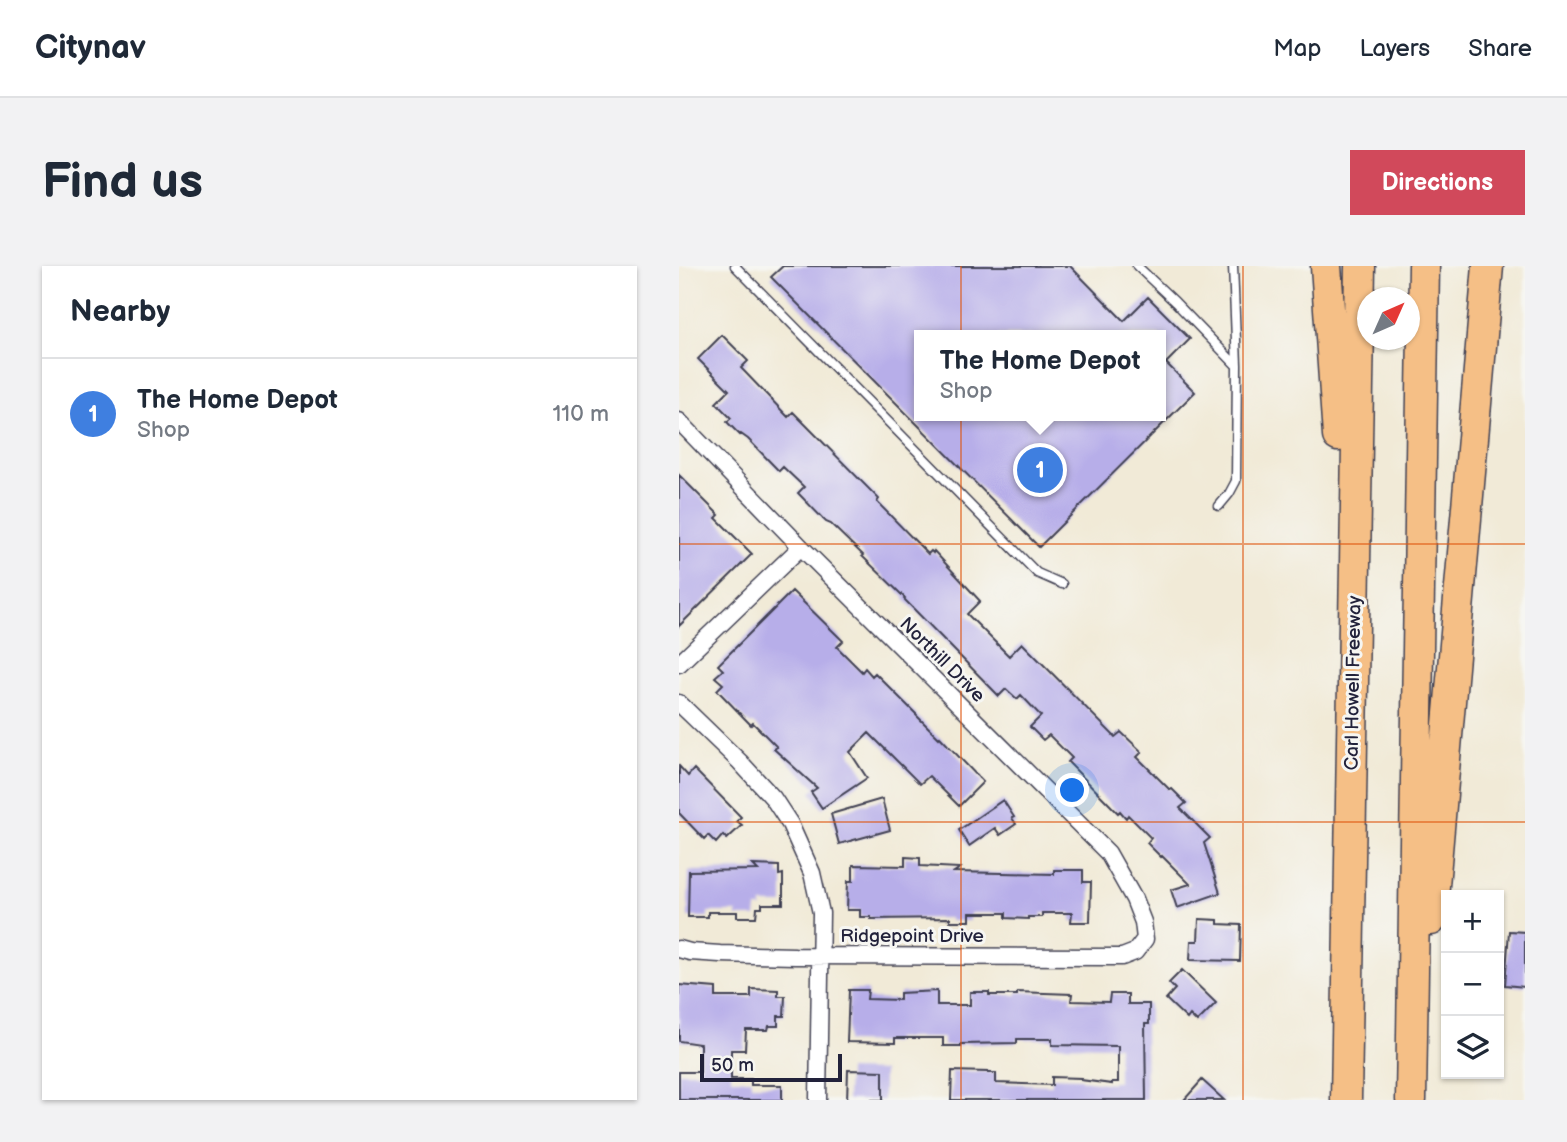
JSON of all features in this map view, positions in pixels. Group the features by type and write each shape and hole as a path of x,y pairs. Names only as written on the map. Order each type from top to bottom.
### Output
{"highway":[{"path":"1326,266 1339,462 1349,891"},
{"name":"Carl Howell Freeway","path":"1346,1100 1360,266"},
{"path":"1411,1100 1424,266"},
{"path":"1413,987 1430,930 1488,266"}],"street":[{"name":"Northill Drive","path":"679,421 801,547 1108,853 1134,899 1143,922 1145,939 1142,945"},
{"path":"679,664 801,547"},
{"path":"679,703 773,798 790,824 811,873 821,913 818,1100"},
{"name":"Ridgepoint Drive","path":"679,949 720,954 821,956 1122,957 1135,952 1142,945"}],"lane":[{"path":"735,266 1037,573 1062,584"},
{"path":"1136,266 1237,365"},
{"path":"1219,506 1236,481 1237,365 1233,266"}],"building":[{"path":"783,266 1070,266 1124,321 1148,297 1190,339 1166,363 1166,330 914,330 914,421 1166,421 1039,547 771,277"},
{"path":"722,335 748,361 741,368 788,417 793,412 879,499 877,502 928,554 934,551 980,601 967,614 1009,656 1022,643 1115,737 1121,732 1142,752 1137,757 1186,803 1180,808 1210,838 1204,843 1220,893 1177,908 1171,890 1190,884 1147,843 1151,838 1128,815 1126,818 1120,811 1118,813 1068,762 1072,758 1049,735 1043,740 1030,727 1041,716 1021,695 1017,699 1006,689 999,696 863,555 798,493 804,487 783,467 779,471 727,422 731,418 716,403 729,390 698,359"},
{"path":"1166,363 1195,392 1166,421"},
{"path":"679,475 719,515 716,518 752,554 679,626"},
{"path":"792,591 843,641 837,647 862,672 865,668 872,676 875,673 983,782 959,806 929,776 920,784 869,733 850,752 867,778 822,808 811,792 817,788 774,749 777,747 717,690 723,684 715,677 723,670 718,665"},
{"path":"679,766 688,776 694,769 741,817 737,821 742,825 727,839 723,835 716,843 708,835 704,839 679,813"},
{"path":"882,799 890,830 839,844 831,814"},
{"path":"1003,800 1016,824 1000,835 995,828 969,846 959,830"},
{"path":"905,857 920,858 920,866 960,868 954,872 1054,874 1054,870 1083,870 1083,882 1091,882 1090,922 1071,922 1072,913 1042,913 1042,917 1028,919 1006,918 1006,913 970,913 970,921 950,921 950,918 871,919 860,917 860,910 847,910 848,881 853,881 853,865 905,866"},
{"path":"753,865 779,866 779,875 783,874 783,904 762,904 762,908 757,908 756,917 737,917 737,912 708,912 708,917 688,917 689,871 758,870"},
{"path":"1199,919 1218,920 1218,924 1241,925 1240,961 1190,960 1191,941 1198,941"},
{"path":"1509,931 1525,932 1525,987 1505,985"},
{"path":"1182,970 1216,1003 1197,1022 1190,1015 1187,1019 1166,999 1175,989 1169,983"},
{"path":"679,985 716,988 716,997 751,997 751,989 778,990 778,996 785,996 784,1016 778,1016 778,1026 769,1026 768,1030 746,1030 745,1050 731,1050 731,1079 751,1079 751,1085 782,1085 782,1100 679,1100 679,1072 700,1072 700,1044 679,1041"},
{"path":"849,990 868,990 867,999 900,1000 900,993 937,991 937,1005 970,1005 970,992 989,992 989,995 1017,995 1017,992 1072,994 1071,1001 1109,1002 1110,994 1128,994 1128,1004 1149,1004 1149,1024 1145,1024 1146,1100 951,1100 952,1071 996,1073 996,1083 1052,1085 1052,1077 1081,1078 1112,1084 1118,1082 1118,1046 1052,1045 1052,1039 1017,1039 1017,1043 961,1046 943,1046 943,1038 895,1038 895,1043 847,1042"},
{"path":"848,1070 883,1071 883,1100 847,1100"},
{"path":"1202,1080 1224,1100 1184,1100"}],"place":[{"name":"The Home Depot","path":"1040,470"}]}
